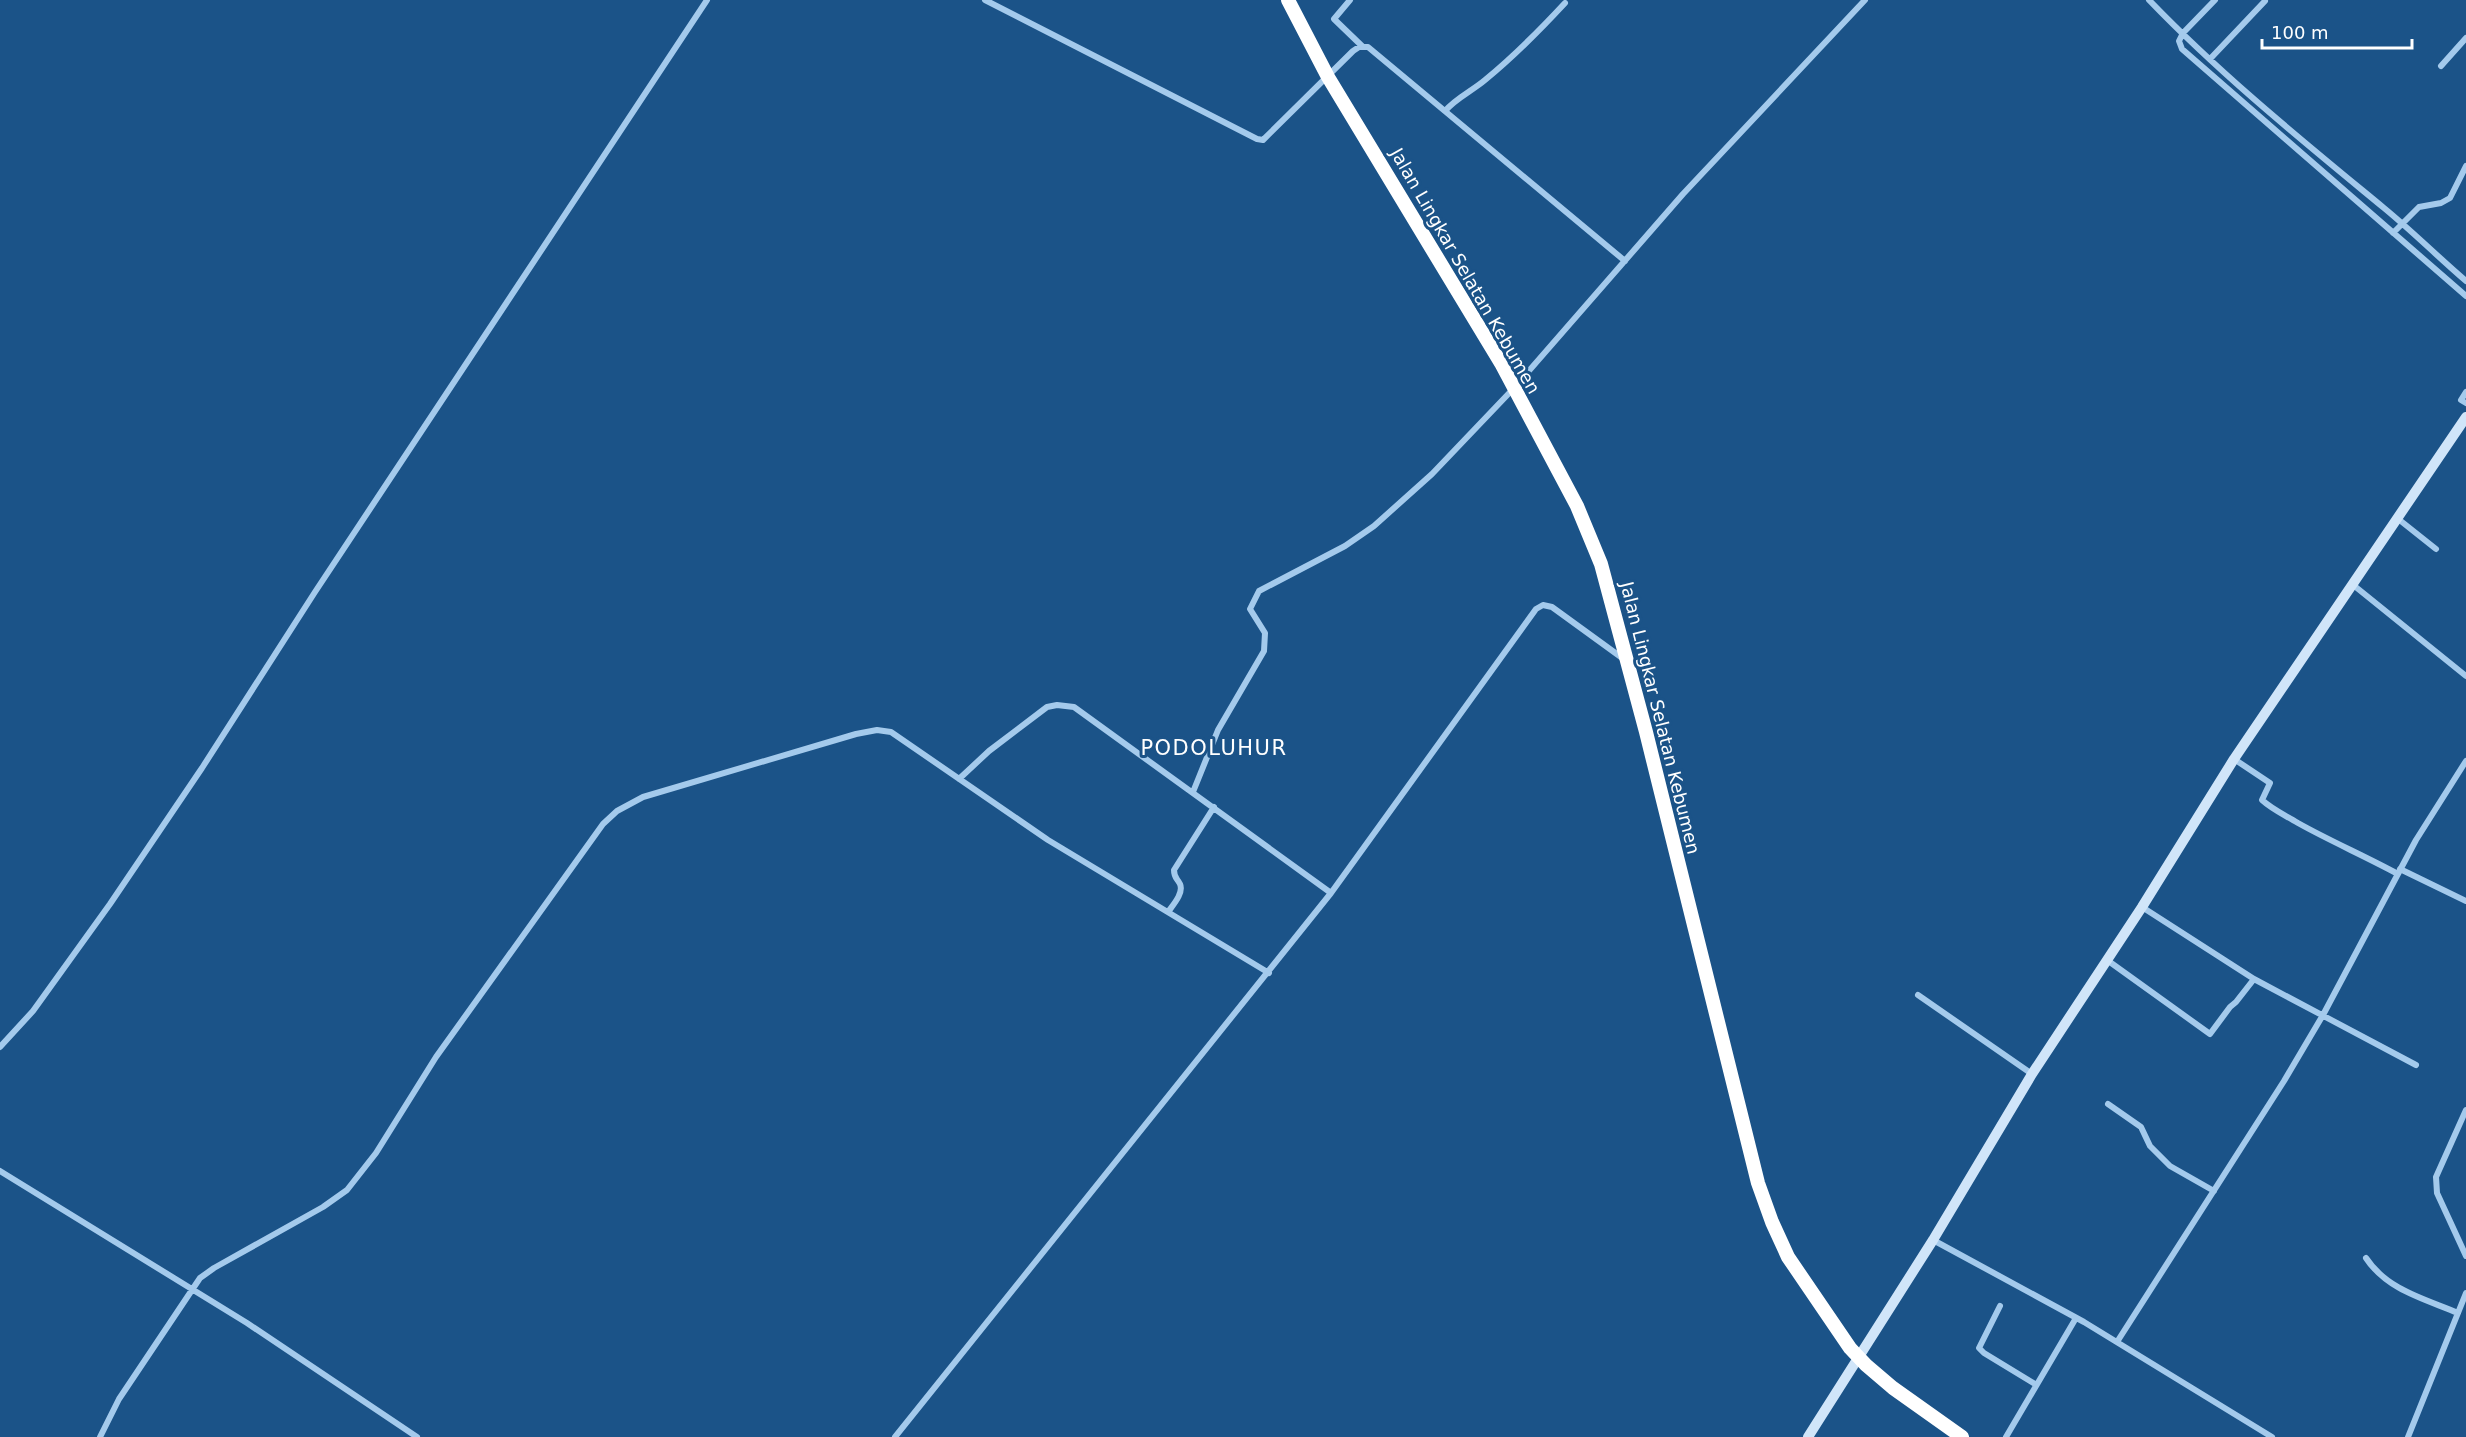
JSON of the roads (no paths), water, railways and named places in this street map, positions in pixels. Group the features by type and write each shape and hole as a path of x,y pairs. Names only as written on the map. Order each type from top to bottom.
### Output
{"highway":[{"name":"Jalan Lingkar Selatan Kebumen","path":"1288,0 1328,77 1502,365 1577,506 1601,564 1628,662 1758,1183 1788,1257 1854,1353 1893,1388 1962,1437"}],"street":[{"path":"0,1047 33,1011 110,904 195,778 333,564 706,0"},
{"path":"985,0 1257,139 1267,139 1356,49 1362,46"},
{"path":"1350,0 1334,19 1362,46 1370,48 1623,259"},
{"path":"1193,792 1218,730 1264,651 1265,633 1250,609 1259,591 1345,546 1374,526 1432,474 1513,386 1623,259 1865,0"},
{"path":"2149,0 2210,59 2397,228 2466,296"},
{"path":"2215,0 2183,33 2179,41 2182,49 2397,228 2466,281"},
{"path":"1445,111 1458,98 1491,75 1565,1"},
{"path":"2210,59 2265,1"},
{"path":"2440,66 2466,38"},
{"path":"2397,228 2420,207 2441,203 2450,198 2466,166"},
{"path":"2465,402 2461,400 2466,392"},
{"path":"1808,1437 1854,1353 1933,1240 2032,1074 2142,907 2234,759 2466,417"},
{"path":"2397,518 2436,549"},
{"path":"2351,584 2466,676"},
{"path":"895,1437 1331,893 1536,609 1543,605 1552,607 1628,662"},
{"path":"959,779 989,752 1047,707 1065,705 1078,710 1331,893"},
{"path":"100,1437 119,1399 200,1278 323,1207 348,1190 376,1153 436,1057 603,824 617,811 643,797 877,730 891,732 1048,840 1269,973"},
{"path":"2234,759 2270,783 2262,800 2274,809 2326,839 2466,901"},
{"path":"2117,1342 2323,1015 2399,871 2466,761"},
{"path":"1168,912 1181,892 1181,886 1175,877 1174,870 1214,807"},
{"path":"2142,907 2254,979 2416,1065"},
{"path":"2108,960 2210,1034 2254,979"},
{"path":"1918,995 2032,1074"},
{"path":"2108,1104 2141,1127 2150,1146 2170,1166 2214,1191"},
{"path":"2466,1110 2436,1177 2437,1193 2466,1256"},
{"path":"0,1171 192,1288 417,1437"},
{"path":"1933,1240 2076,1318 2272,1437"},
{"path":"2366,1258 2374,1270 2390,1284 2458,1313"},
{"path":"2408,1437 2466,1293"},
{"path":"2000,1306 1979,1347 1980,1350 2035,1384"},
{"path":"2006,1437 2035,1384 2076,1318"}],"district":[{"name":"PODOLUHUR","path":"1214,748"}]}
